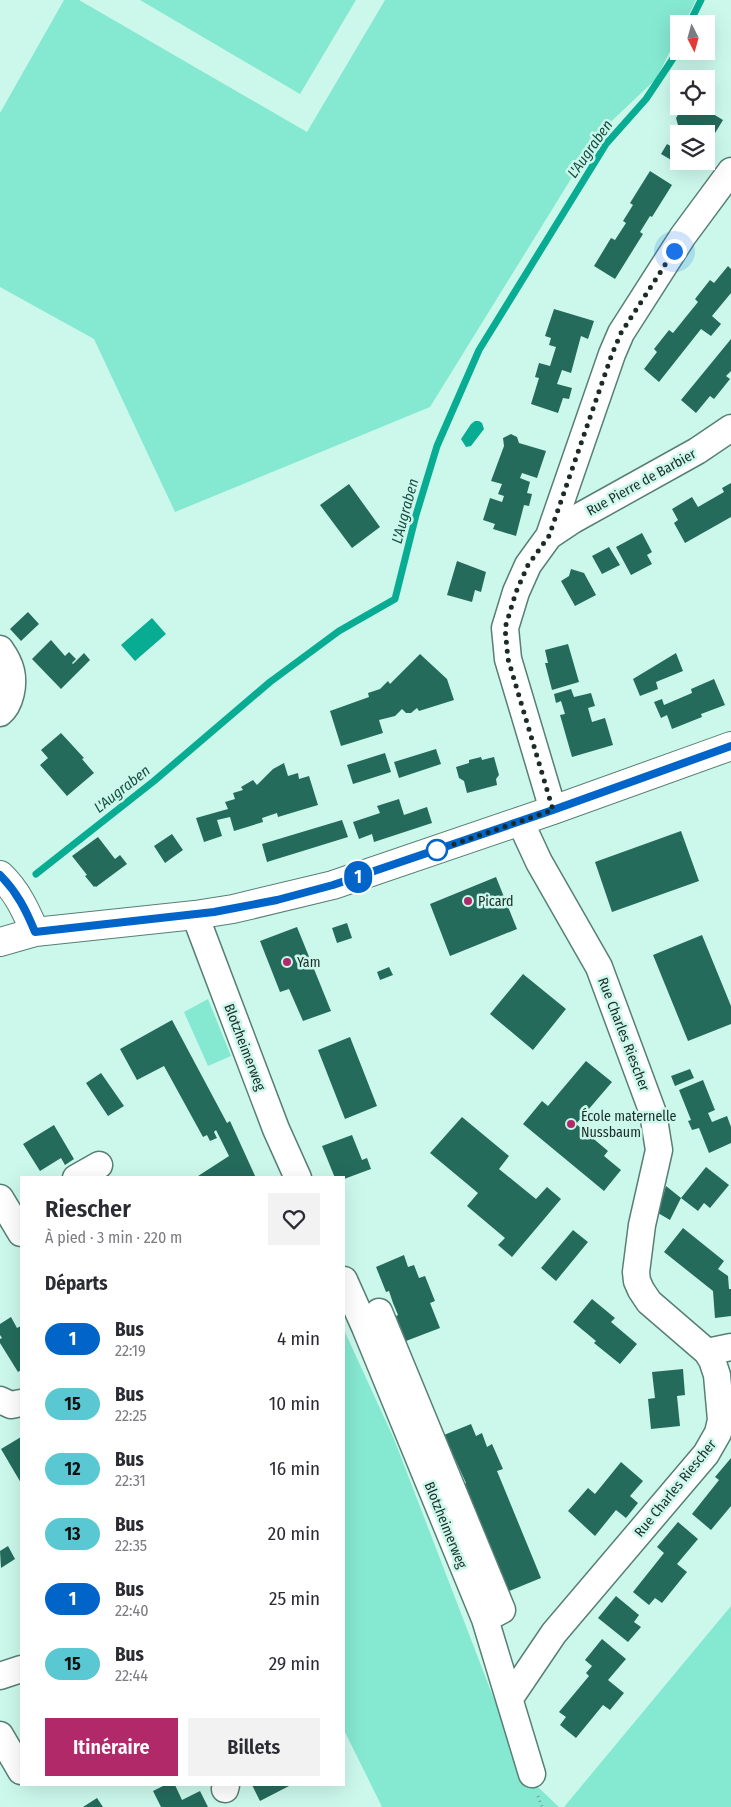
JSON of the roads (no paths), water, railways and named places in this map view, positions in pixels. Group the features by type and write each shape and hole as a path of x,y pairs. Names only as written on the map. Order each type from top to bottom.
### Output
{"main road":[{"path":"0,942 35,932 195,915 277,900 333,885 553,810 731,746"},
{"path":"0,875 12,886 35,932"}],"street":[{"name":"Rue Pierre de Barbier","path":"553,810 508,659 505,628 516,592 528,565 549,536 621,333 683,236 731,171"},
{"name":"Rue Pierre de Barbier","path":"549,536 572,520 698,451 731,428"},
{"path":"0,649 8,660 12,678 10,699 0,713"},
{"name":"Rue Charles Riescher","path":"510,1698 554,1633 706,1454 718,1434 721,1420 717,1375 719,1349 650,1302 637,1281 636,1272 642,1225 659,1150 654,1113 599,967 539,862 520,821"},
{"name":"Blotzheimerweg","path":"195,915 276,1129 297,1176"},
{"path":"80,1176 99,1165"},
{"name":"Blotzheimerweg","path":"345,1282 485,1619 532,1774"},
{"path":"379,1312 502,1610 485,1619"},
{"path":"0,1400 11,1405 20,1403"},
{"path":"0,1676 20,1669"},
{"path":"0,1735 20,1769"}],"waterway":[{"name":"L'Augraben","path":"694,15 701,0"},
{"name":"L'Augraben","path":"36,874 154,781 270,682 339,631 395,599 416,515 437,446 479,350 606,144 646,99 672,60"}],"place":[{"name":"Picard","path":"468,901"},
{"name":"Yam","path":"287,962"},
{"name":"École maternelle Nussbaum","path":"571,1124"}]}
